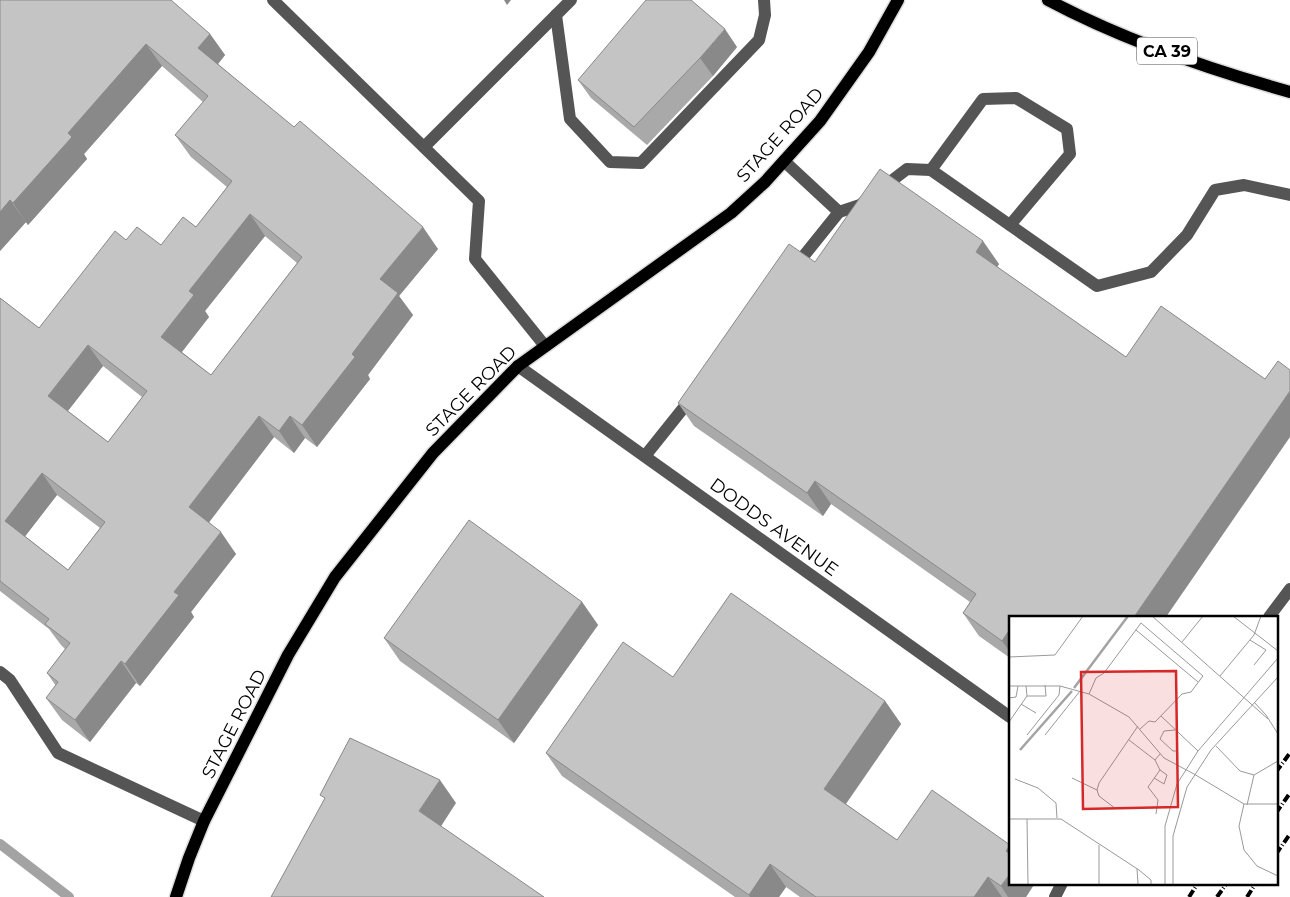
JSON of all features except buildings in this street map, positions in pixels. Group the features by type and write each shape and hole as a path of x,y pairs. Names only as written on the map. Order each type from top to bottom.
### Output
{"main road":[{"name":"STAGE ROAD","path":"176,897 204,821 288,656 335,577 433,453 518,366 731,213 765,182 820,121 869,52 898,0"},
{"name":"CA 39","path":"1048,0 1130,37 1194,61 1290,92"}],"street":[{"path":"273,0 479,201 475,259 545,346"},
{"path":"424,147 571,0"},
{"path":"556,15 570,119 610,162 641,163 759,40 765,15 764,0"},
{"path":"931,170 983,99 1016,98 1067,129 1070,154 1010,224"},
{"path":"784,161 839,212"},
{"path":"784,280 839,212 860,206 907,169 931,170 1097,286 1151,272 1186,235 1215,190 1244,185 1290,194"},
{"name":"DODDS AVENUE","path":"518,366 1009,716"},
{"path":"645,456 699,387"},
{"path":"1271,616 1290,589"},
{"path":"0,672 10,680 58,753 204,821"},
{"path":"1055,897 1062,884"}],"waterway":[{"path":"0,844 69,897"}],"railway":[{"path":"1278,769 1290,753"},
{"path":"1278,810 1290,793"},
{"path":"1278,851 1290,834"},
{"path":"1189,897 1197,884"},
{"path":"1217,897 1226,884"},
{"path":"1247,897 1255,884"}]}
